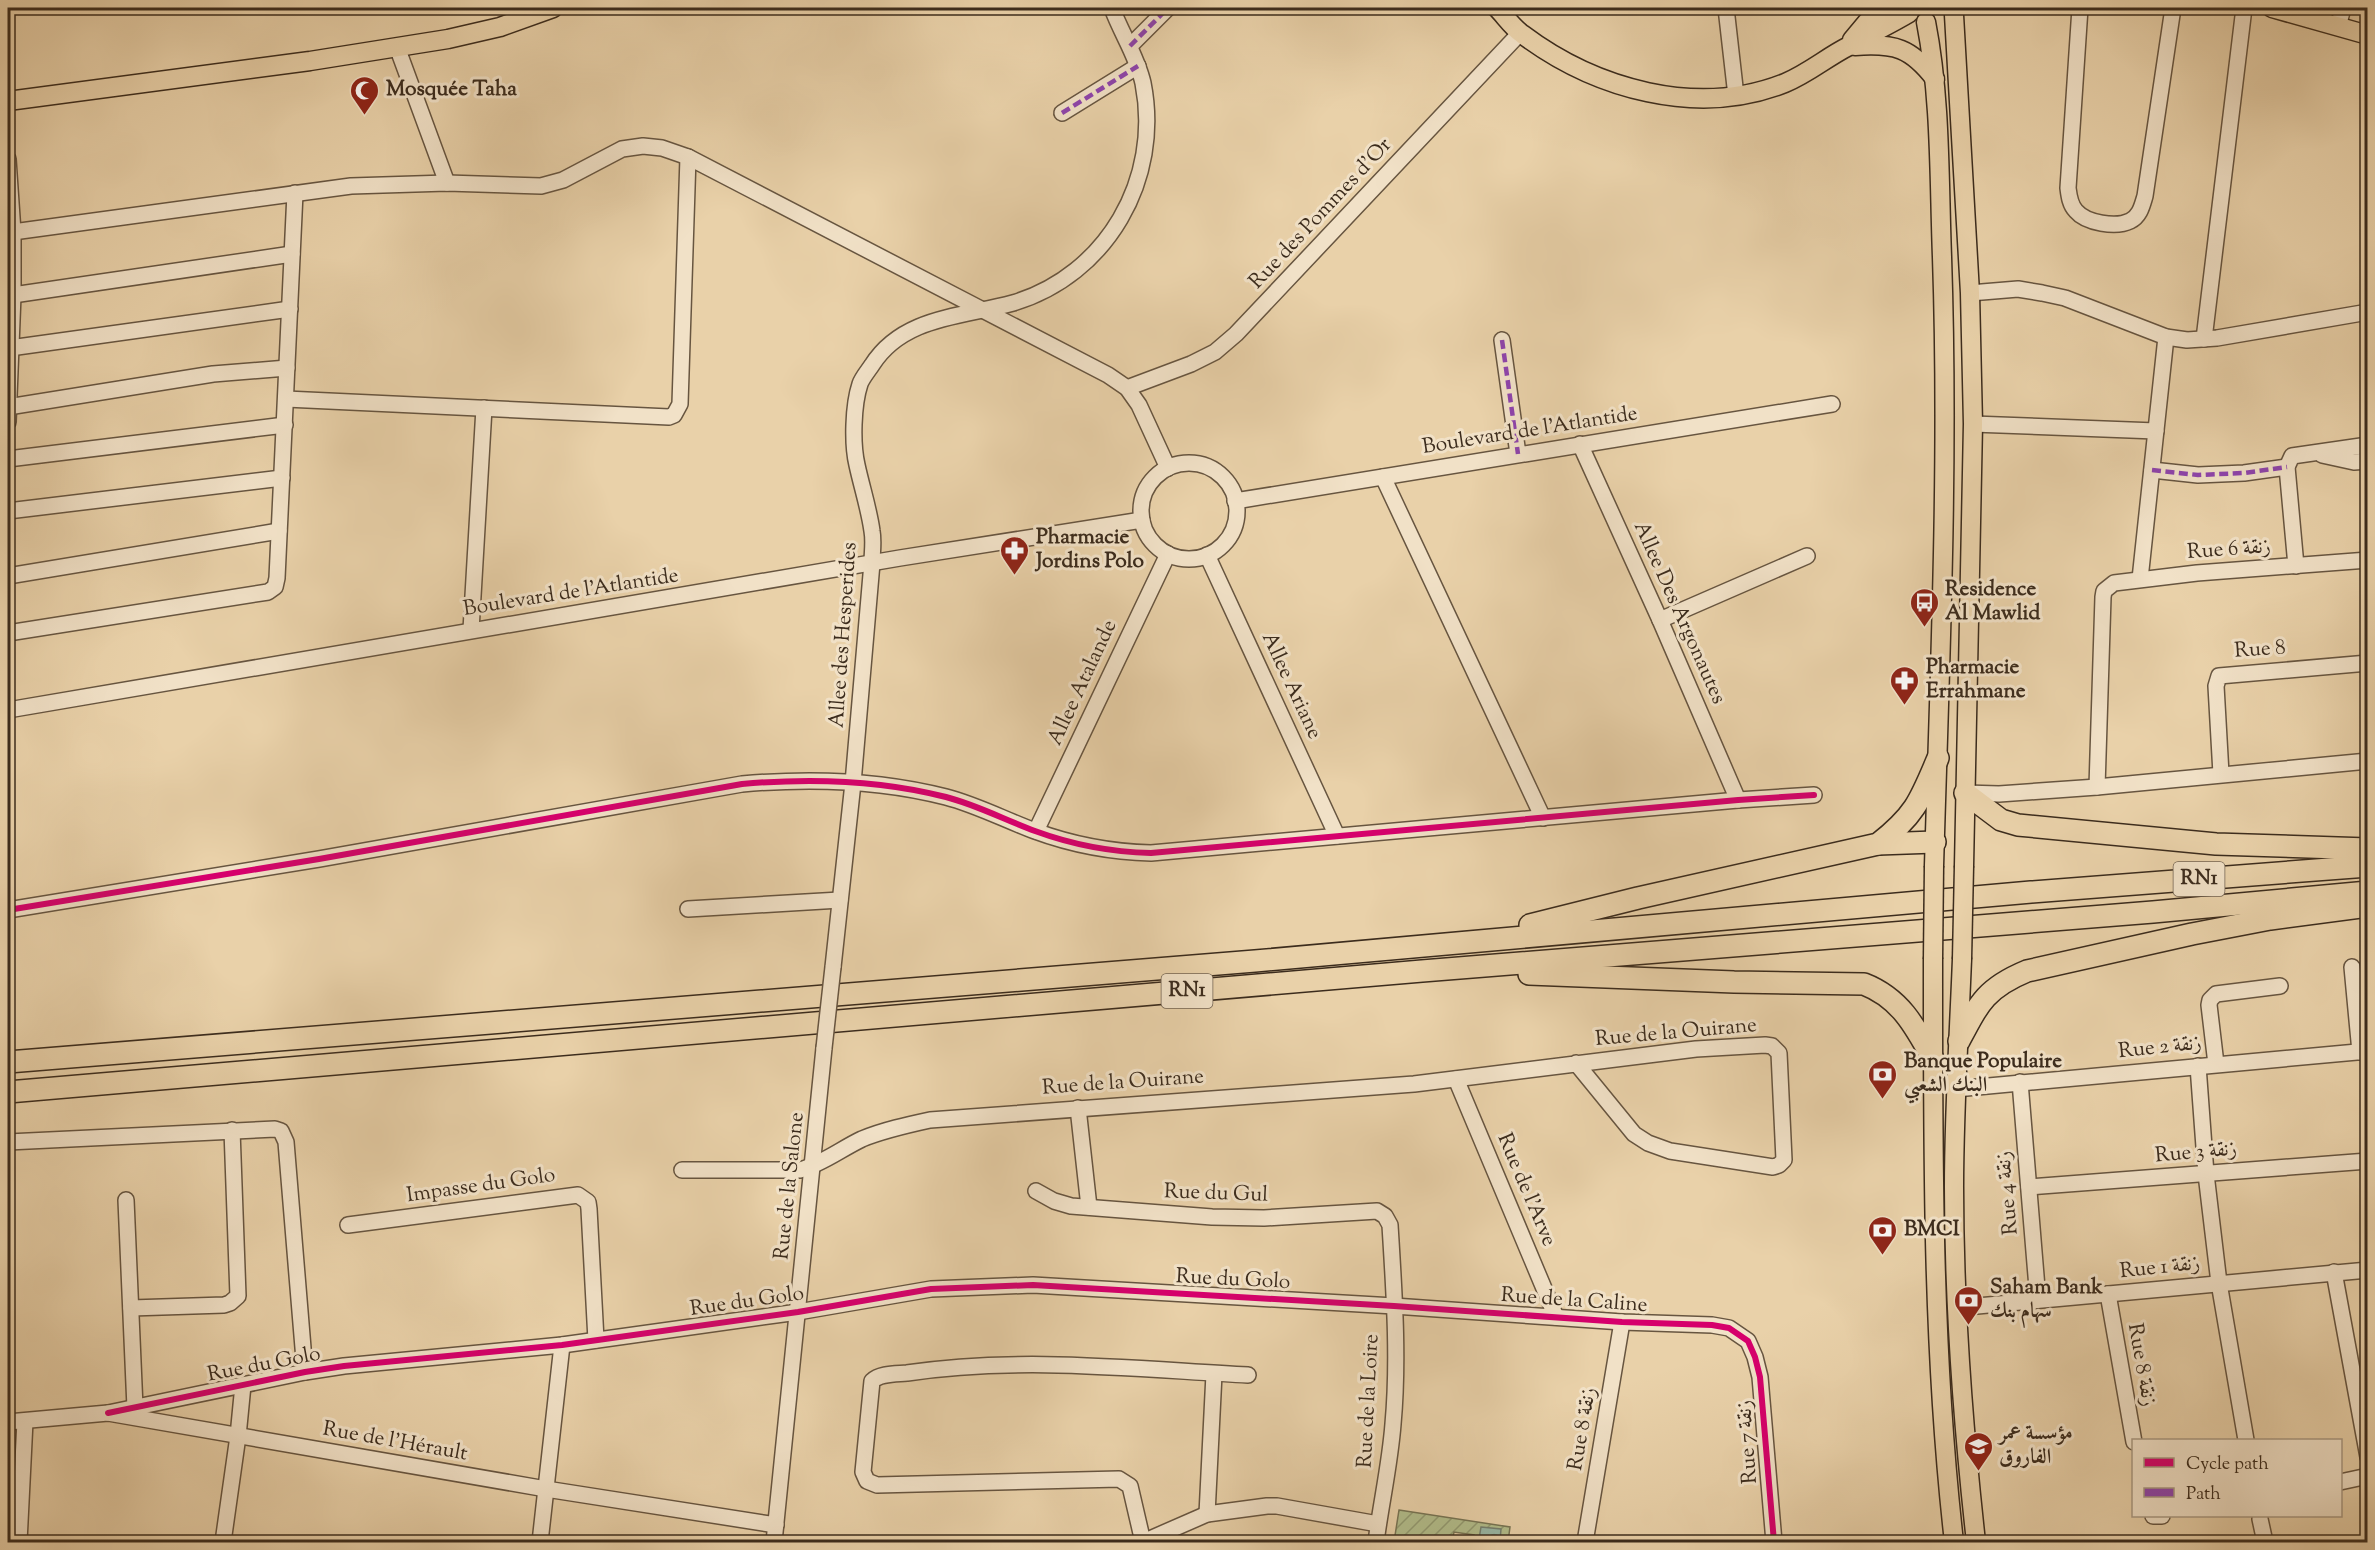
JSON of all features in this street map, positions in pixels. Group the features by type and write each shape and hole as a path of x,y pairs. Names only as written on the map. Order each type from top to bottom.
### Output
{"highway":[{"path":"1878,844 1900,827 1911,814 1921,799 1938,758"},
{"path":"1965,792 2001,820 2018,825 2216,844 2367,849"},
{"path":"1466,941 1638,898 1878,844 1935,842"},
{"name":"RN1","path":"8,1062 1255,961 1466,941 2367,866"},
{"name":"RN1","path":"8,1092 1422,971 2153,912 2367,892"},
{"path":"1959,1041 1987,994 2002,981 2027,972 2192,934 2270,919 2367,906"},
{"path":"1422,971 1734,982 1864,984 1878,989 1906,1013 1933,1059"}],"main road":[{"path":"8,101 286,65 448,39 500,27 553,8"},
{"path":"1497,8 1520,33 1595,78 1651,93 1693,99 1736,96 1785,83 1813,69 1907,10 1926,22 1939,22 1957,11 1970,293 1973,424 1962,959 1954,1187 1956,1308 1968,1476 1976,1542"},
{"path":"1848,46 1867,22 1885,8"},
{"path":"2272,8 2367,35"},
{"path":"1926,22 1936,80 1945,356 1945,492 1934,866 1933,1059 1939,1325 1947,1479 1954,1542"},
{"path":"1848,46 1885,45 1898,48 1921,61 1936,80"}],"street":[{"name":"Allee des Hesperides","path":"832,967 853,783 872,563 873,534 866,496 856,463 854,419 860,384 878,355 899,337 924,323 1012,303 1044,291 1079,270 1104,244 1128,205 1142,164 1146,123 1143,84 1138,66 1112,8"},
{"path":"1130,46 1168,8"},
{"path":"1726,8 1736,96"},
{"path":"2080,8 2068,188 2070,202 2076,212 2093,221 2112,224 2130,221 2140,212 2145,196 2173,8"},
{"path":"2204,339 2244,8"},
{"path":"2338,27 2343,8"},
{"name":"Rue des Pommes d'Or","path":"1127,388 1191,364 1215,352 1236,334 1520,33"},
{"path":"397,47 447,183"},
{"path":"1062,113 1138,66"},
{"path":"13,232 351,186 447,183 541,186 580,173 622,149 643,146 662,148 688,157 1108,375 1127,388 1139,405 1168,468"},
{"path":"286,399 669,417 674,415 680,404 688,157"},
{"path":"8,159 13,232 8,422"},
{"path":"8,633 268,592 275,587 295,193"},
{"path":"13,295 292,254"},
{"path":"1970,293 2018,290 2054,296 2166,337 2187,340 2367,312"},
{"path":"10,348 290,309"},
{"path":"2140,579 2166,337"},
{"path":"1502,340 1518,454"},
{"path":"8,407 202,376 287,368"},
{"name":"Boulevard de l'Atlantide","path":"1235,501 1832,404"},
{"path":"471,630 484,408"},
{"path":"1973,424 2156,430"},
{"path":"8,459 285,425"},
{"name":"Allee Des Argonautes","path":"1580,444 1738,800"},
{"path":"2296,566 2287,467 2292,456 2367,445"},
{"path":"2316,453 2345,461 2367,461"},
{"path":"1191,464 1210,468 1225,480 1235,501 1236,514 1232,531 1222,545 1207,555 1190,559 1168,554 1152,542 1142,520 1141,505 1145,492 1153,479 1168,468 1191,464"},
{"path":"2152,470 2198,475 2244,473 2287,467"},
{"path":"1383,477 1542,818"},
{"path":"8,511 282,478"},
{"name":"Boulevard de l'Atlantide","path":"8,710 471,630 565,617 872,563 1142,520"},
{"path":"8,576 279,531"},
{"name":"Allee Atalande","path":"1036,831 1168,554"},
{"name":"Allee Ariane","path":"1207,555 1337,836"},
{"path":"1660,620 1807,556"},
{"name":"Rue 6 زنقة","path":"2097,787 2104,591 2114,583 2140,579 2367,560"},
{"name":"Rue 8","path":"2221,774 2216,686 2219,676 2225,673 2367,663"},
{"path":"1965,792 1999,794 2097,787 2367,761"},
{"path":"8,910 319,859 742,784 803,781 911,789 980,807 1036,831 1087,847 1119,852 1151,853 1814,795"},
{"path":"688,909 840,900"},
{"name":"Rue de la Salone","path":"774,1542 832,967"},
{"path":"2352,967 2364,1051"},
{"path":"2216,1064 2209,1005 2212,997 2216,994 2280,986"},
{"name":"Rue de la Ouirane","path":"682,1170 787,1171 813,1166 864,1138 930,1120 1456,1079 1576,1063 1696,1049 1772,1046 1779,1053 1784,1160 1773,1167 1670,1151 1648,1143 1634,1134 1576,1063"},
{"name":"Rue 2 زنقة","path":"1956,1089 2364,1051"},
{"path":"2198,1066 2206,1174 2218,1283 2246,1439"},
{"name":"Rue de l'Arve","path":"1456,1079 1556,1317"},
{"name":"Rue 4 زنقة","path":"2020,1082 2038,1300"},
{"path":"1078,1108 1089,1207"},
{"path":"8,1142 232,1130 275,1129 281,1131 286,1142 305,1372"},
{"path":"131,1308 224,1305 230,1304 238,1296 232,1130"},
{"name":"Rue 3 زنقة","path":"2029,1187 2367,1161"},
{"name":"Rue du Gul","path":"1036,1191 1063,1203 1089,1207 1212,1217 1264,1218 1377,1211 1385,1216 1389,1225"},
{"name":"Impasse du Golo","path":"348,1226 578,1195 588,1202 589,1209 596,1340"},
{"path":"126,1200 135,1408"},
{"name":"Rue de la Loire","path":"1376,1542 1391,1454 1394,1420 1394,1306 1389,1225"},
{"name":"Rue 1 زنقة","path":"1956,1308 2367,1270"},
{"path":"2334,1272 2367,1457"},
{"name":"Rue du Golo","path":"108,1413 305,1372 382,1362 562,1345 798,1312 931,1289 1033,1285 1394,1306"},
{"name":"Rue 8 زنقة","path":"2108,1294 2132,1439"},
{"name":"Rue de la Caline","path":"1394,1306 1622,1322 1712,1325 1729,1328 1748,1341"},
{"name":"Rue 8 زنقة","path":"1585,1542 1622,1322"},
{"name":"Rue 7 زنقة","path":"1748,1341 1760,1377 1774,1542"},
{"path":"540,1542 562,1345"},
{"path":"1248,1376 1073,1365 984,1365 879,1377 872,1381 863,1472 867,1481 878,1485 1119,1479 1130,1486 1143,1542 1207,1514 1277,1506 1378,1524"},
{"path":"1207,1514 1214,1374"},
{"path":"223,1542 243,1385"},
{"name":"Rue de l'Hérault","path":"8,1422 108,1413 546,1489 776,1525"},
{"path":"19,1542 25,1421"},
{"path":"2342,1482 2367,1476"},
{"path":"2259,1517 2265,1542"}],"green space":[{"path":"1399,1510 1510,1527 1508,1542 1473,1542 1474,1535 1454,1532 1452,1541 1455,1542 1394,1542"}],"water":[{"path":"1481,1527 1501,1529 1500,1541 1479,1539"}],"marked path":[{"path":"1130,46 1168,8"},
{"path":"1062,113 1138,66"},
{"path":"1502,340 1518,454"},
{"path":"2152,470 2198,475 2244,473 2287,467"}],"cycle path":[{"path":"8,910 319,859 742,784 768,782 845,782 921,791 969,804 1035,831 1078,844 1151,853 1814,795"},
{"path":"108,1413 344,1366 562,1345 798,1312 931,1289 1033,1285 1622,1322 1712,1325 1729,1328 1748,1341 1755,1357 1760,1377 1774,1542"}],"place":[{"name":"Mosquée Taha","path":"365,116"},
{"name":"Pharmacie Jordins Polo","path":"1015,576"},
{"name":"Residence Al Mawlid","path":"1924,628"},
{"name":"Pharmacie Errahmane","path":"1905,706"},
{"name":"Banque Populaire البنك الشعبي","path":"1883,1100"},
{"name":"BMCI","path":"1883,1256"},
{"name":"Saham Bank سهام بنك","path":"1969,1326"},
{"name":"مؤسسة عمر الفاروق","path":"1978,1472"}]}
